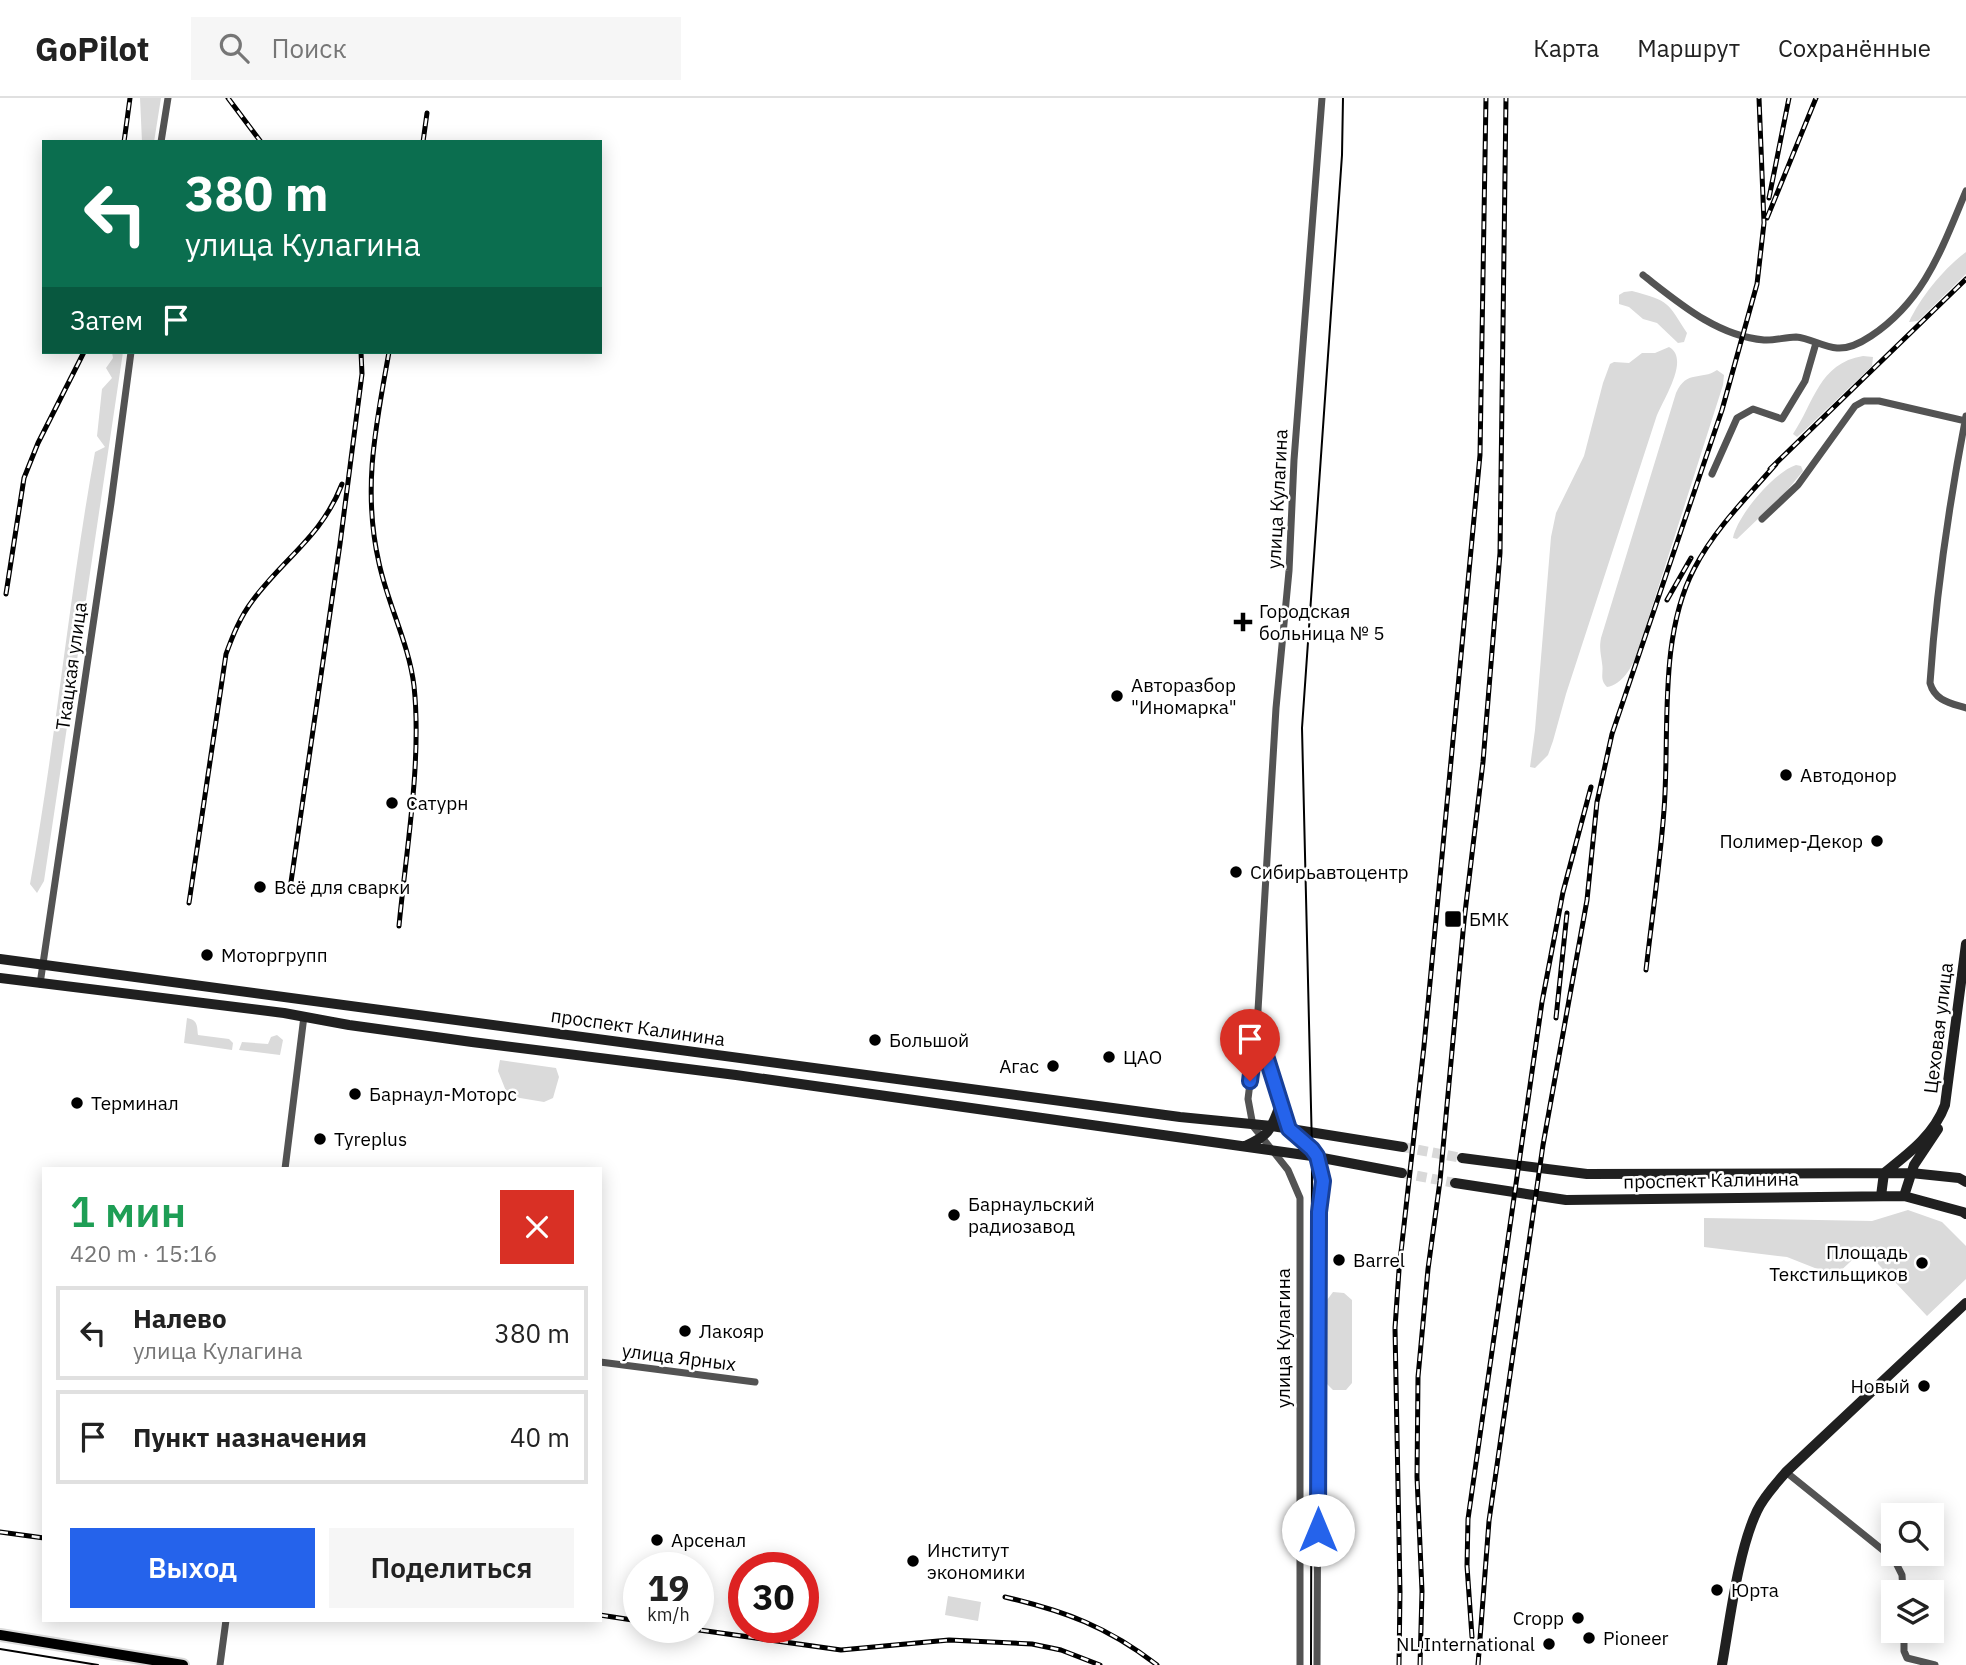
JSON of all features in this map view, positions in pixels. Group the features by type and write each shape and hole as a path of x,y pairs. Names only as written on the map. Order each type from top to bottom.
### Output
{"main road":[{"name":"Цеховая улица","path":"1904,1196 1911,1173 1935,1136 1945,1105 1966,944"},
{"name":"проспект Калинина","path":"0,959 1272,1126 1403,1147"},
{"name":"проспект Калинина","path":"0,978 304,1016 472,1042 736,1074 1311,1156"},
{"path":"304,1016 307,1000"},
{"path":"1244,1147 1263,1139 1272,1126 1281,1103"},
{"name":"Цеховая улица","path":"1884,1173 1923,1140 1941,1116"},
{"path":"1311,1156 1402,1173"},
{"name":"проспект Калинина","path":"1462,1158 1587,1174 1911,1173 1959,1178 1966,1182"},
{"path":"1881,1196 1884,1173"},
{"name":"проспект Калинина","path":"1455,1183 1566,1200 1904,1196 1966,1214"},
{"path":"1721,1665 1748,1535 1757,1510 1786,1472 1966,1303"},
{"path":"0,1635 183,1665"}],"street":[{"path":"161,140 168,98"},
{"name":"улица Кулагина","path":"1300,1665 1300,1198 1288,1170 1253,1125 1248,1099 1257,1027 1276,708 1289,571 1294,460 1322,98"},
{"path":"1643,275 1672,298 1723,330 1767,341 1796,337 1838,349 1861,343 1888,324 1911,301 1931,273 1966,191"},
{"path":"1712,474 1737,418 1753,409 1782,419 1805,381 1816,342"},
{"name":"Ткацкая улица","path":"40,984 131,354"},
{"path":"1762,519 1798,485 1855,406 1864,401 1878,401 1966,419 1954,473 1940,576 1930,683 1932,692 1938,698 1966,708"},
{"path":"285,1167 304,1016"},
{"name":"улица Кулагина","path":"1257,1027 1289,1129"},
{"path":"1289,1129 1312,1149 1311,1156"},
{"name":"улица Кулагина","path":"1311,1156 1323,1181 1319,1212 1317,1665"},
{"name":"улица Ярных","path":"602,1362 755,1382"},
{"path":"1786,1472 1894,1559 1902,1580"},
{"path":"1299,1584 1318,1582"},
{"path":"220,1665 226,1622"},
{"path":"1904,1643 1907,1658 1935,1665"}],"shaded area":[{"path":"140,98 161,98 154,140 142,140"},
{"path":"1966,252 1966,274 1918,321 1909,322 1933,284"},
{"path":"1632,291 1654,297 1666,304 1687,333 1684,342 1678,343 1657,323 1643,319 1629,307 1619,304 1619,295"},
{"path":"1669,347 1675,353 1677,361 1673,381 1656,418 1548,755 1535,768 1530,767 1551,537 1556,513 1584,456 1610,364 1629,363 1642,353 1655,353"},
{"path":"112,354 123,354 44,881 37,893 30,884 95,452 105,447 97,436 102,389 112,378 106,368 113,358"},
{"path":"1863,356 1873,357 1872,366 1804,431 1797,437 1793,434 1827,376 1848,360"},
{"path":"1717,370 1724,375 1723,385 1637,654 1622,679 1607,687 1602,679 1601,638 1676,393 1690,378"},
{"path":"1796,465 1801,466 1803,471 1786,492 1737,539 1733,538 1741,518 1767,485"},
{"path":"187,1018 195,1022 198,1035 229,1039 233,1043 232,1050 184,1043"},
{"path":"277,1035 283,1040 280,1055 239,1050 242,1042 268,1044 271,1037"},
{"path":"500,1060 556,1068 559,1077 553,1098 544,1102 508,1096 498,1071"},
{"path":"1908,1210 1942,1222 1966,1246 1966,1279 1927,1316 1864,1249 1835,1276 1787,1257 1704,1247 1704,1218 1872,1221"},
{"path":"1333,1292 1344,1293 1352,1300 1352,1383 1346,1390 1333,1390 1326,1383 1327,1300"},
{"path":"948,1596 981,1602 978,1621 945,1615"}],"tunnel":[{"path":"1403,1147 1462,1158"},
{"path":"1402,1173 1455,1183"}],"tram line":[{"path":"1311,1665 1312,1149 1302,728 1342,155 1343,98"},
{"path":"0,1649 98,1665"}],"railway":[{"path":"124,140 130,98"},
{"path":"228,98 260,140"},
{"path":"1399,1665 1395,1328 1480,455 1486,98"},
{"path":"1420,1665 1422,1591 1417,1477 1418,1377 1428,1269 1440,1181 1464,921 1483,762 1500,553 1506,98"},
{"path":"1478,1665 1489,1521 1543,1145 1587,900 1597,802 1612,734 1722,410 1757,284 1764,223 1759,98"},
{"path":"1769,198 1789,98"},
{"path":"1767,218 1816,98"},
{"path":"423,140 427,113"},
{"path":"1770,469 1966,279"},
{"path":"6,594 24,478 38,443 83,354"},
{"path":"290,889 340,544 362,374 361,354"},
{"path":"389,354 373,457 371,483 374,536 379,563 411,670 416,715 415,775 399,926"},
{"path":"1646,970 1662,830 1668,687 1675,625 1683,596 1702,555 1732,514 1776,464"},
{"path":"189,903 226,654 248,606 324,518 342,484"},
{"path":"1667,600 1691,558"},
{"path":"1472,1637 1467,1566 1468,1519 1542,1002 1563,892 1591,787"},
{"path":"1556,1018 1567,913"},
{"path":"0,1532 42,1538"},
{"path":"1005,1597 1047,1608 1103,1630 1157,1665"},
{"path":"602,1615 623,1619"},
{"path":"714,1632 841,1650 949,1640 1032,1644 1061,1650 1100,1665"}],"place":[{"name":"Городская больница № 5","path":"1243,622"},
{"name":"Авторазбор \"Иномарка\"","path":"1117,696"},
{"name":"Автодонор","path":"1786,775"},
{"name":"Сатурн","path":"392,803"},
{"name":"Полимер-Декор","path":"1877,841"},
{"name":"Сибирьавтоцентр","path":"1236,872"},
{"name":"Всё для сварки","path":"260,887"},
{"name":"БМК","path":"1453,919"},
{"name":"Моторгрупп","path":"207,955"},
{"name":"Большой","path":"875,1040"},
{"name":"ЦАО","path":"1109,1057"},
{"name":"Агас","path":"1053,1066"},
{"name":"Барнаул-Моторс","path":"355,1094"},
{"name":"Терминал","path":"77,1103"},
{"name":"Tyreplus","path":"320,1139"},
{"name":"Барнаульский радиозавод","path":"954,1215"},
{"name":"Barrel","path":"1339,1260"},
{"name":"Площадь Текстильщиков","path":"1922,1263"},
{"name":"Лакояр","path":"685,1331"},
{"name":"Новый","path":"1924,1386"},
{"name":"Арсенал","path":"657,1540"},
{"name":"Институт экономики","path":"913,1561"},
{"name":"Юрта","path":"1717,1590"},
{"name":"Cropp","path":"1578,1618"},
{"name":"Pioneer","path":"1589,1638"},
{"name":"NL International","path":"1549,1644"}],"route":[{"path":"1250,1081 1257,1027 1289,1129 1317,1156 1323,1181 1319,1212 1318,1530"}]}
